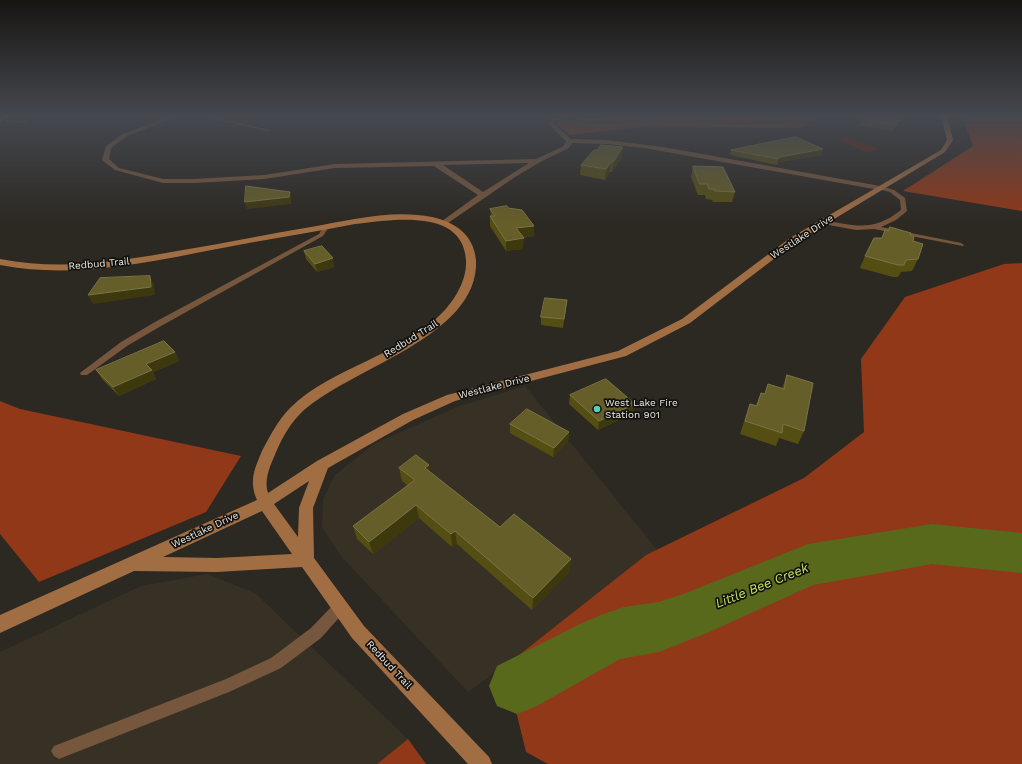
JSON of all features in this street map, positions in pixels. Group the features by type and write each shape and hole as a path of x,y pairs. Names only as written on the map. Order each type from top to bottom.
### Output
{"street":[{"path":"107,152 105,160 117,169 163,181 194,181 264,177 335,166 538,161"},
{"path":"445,223 482,195 538,161 559,152"},
{"path":"678,152 880,188"},
{"name":"Westlake Drive","path":"0,624 264,503 322,465 408,417 451,398 622,354 686,321 793,240 942,152"},
{"path":"435,163 482,195"},
{"name":"Redbud Trail","path":"0,262 14,266 51,268 86,267 138,261 326,227 386,218 422,218 445,223 461,232 467,243 471,271 467,284 457,302 441,321 416,338 320,392 295,411 282,425 264,465 258,484 264,503 358,632 482,764"},
{"path":"132,564 217,565 306,560 306,508 322,465"}],"lane":[{"path":"876,228 892,221 904,211 903,199 892,191 880,188"},
{"path":"823,222 856,228 876,228 961,245"},
{"path":"84,373 124,344 320,235 326,227"},
{"path":"59,751 228,685 276,663 316,632 340,607"}],"shaded area":[{"path":"964,152 1022,152 1022,211 903,191"},
{"path":"1022,263 1022,764 548,764 526,752 505,666 646,555 804,478 864,432 861,359 905,297 1004,264"},
{"path":"525,386 657,550 646,555 505,666 468,692 342,557 322,528 323,499 335,475 374,444 457,407"},
{"path":"0,401 20,409 241,456 206,512 39,582 0,534"},
{"path":"207,574 255,593 408,739 377,764 0,764 0,652 141,586"},
{"path":"408,739 426,764 377,764"}],"building":[{"path":"593,152 620,152 606,169 581,165"},
{"path":"740,152 809,152 780,157 778,159"},
{"path":"693,166 723,167 735,192 715,191 714,189 709,189 707,184 700,184"},
{"path":"246,186 290,192 289,197 245,202"},
{"path":"507,206 508,208 522,210 534,226 516,228 524,238 506,241 490,216 495,216 490,209"},
{"path":"890,227 911,233 910,235 914,237 913,241 923,244 918,259 906,260 904,265 898,265 865,256 874,238 882,238 885,230 888,231"},
{"path":"322,246 333,258 315,264 304,251"},
{"path":"150,276 151,287 88,295 100,278"},
{"path":"545,298 567,300 564,319 541,317"},
{"path":"164,341 175,352 146,364 152,370 113,387 96,370"},
{"path":"787,375 813,383 804,431 783,424 782,433 745,421 750,404 757,406 761,393 765,394 768,384 784,389"},
{"path":"606,379 635,404 599,421 570,395"},
{"path":"527,409 569,432 554,448 510,424"},
{"path":"416,455 429,465 425,468 500,527 514,514 571,559 533,598 455,531 451,534 416,505 369,542 353,526 415,480 399,468"}],"waterway":[{"name":"Little Bee Creek","path":"517,686 601,641 624,632 659,627 689,616 808,565 932,544 1022,553"}],"place":[{"name":"West Lake Fire Station 901","path":"597,409"}]}
